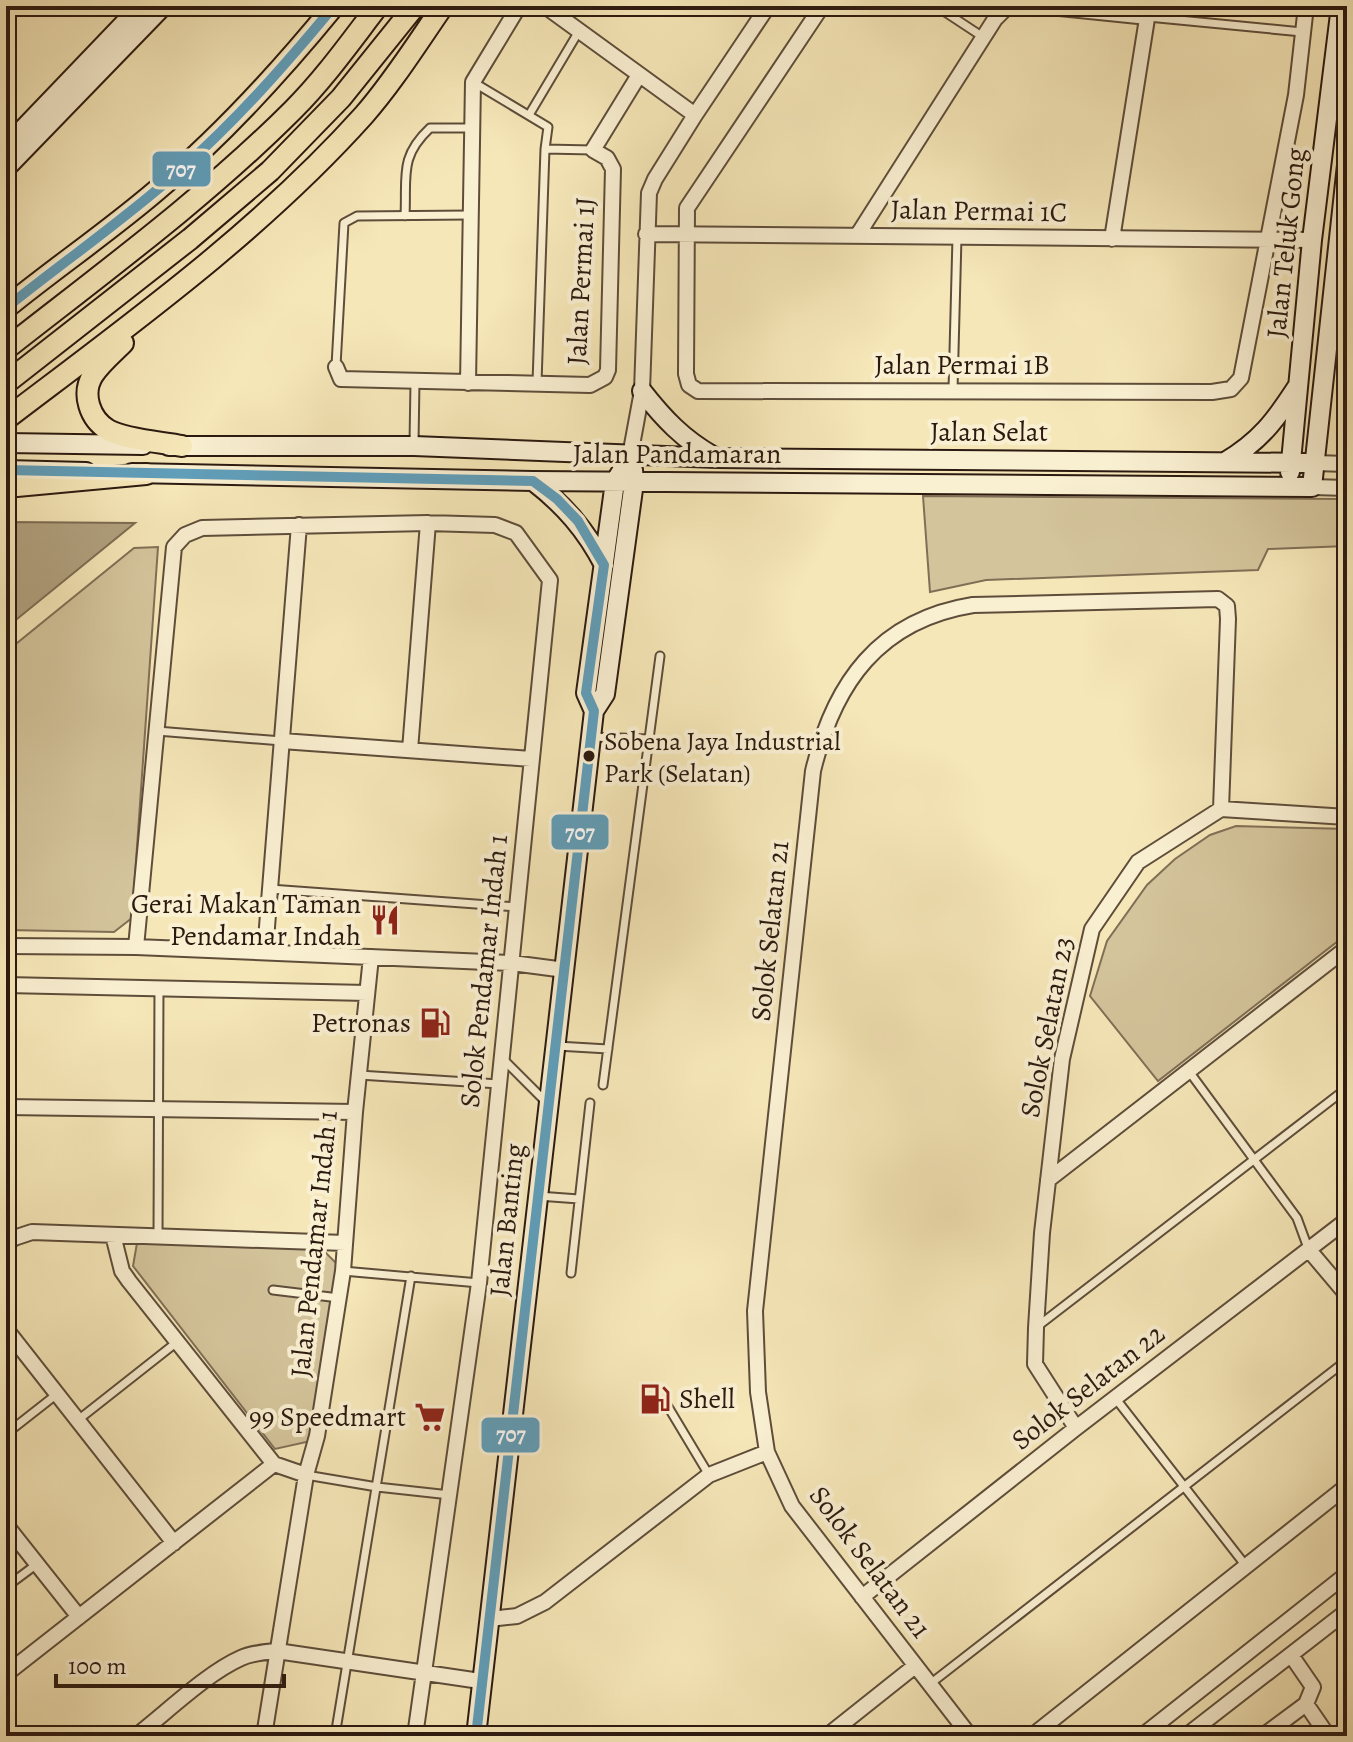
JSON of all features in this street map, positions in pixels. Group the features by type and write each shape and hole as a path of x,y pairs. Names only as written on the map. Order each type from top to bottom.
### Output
{"main road":[{"path":"6,147 141,6"},
{"path":"6,168 163,6"},
{"path":"6,308 155,192 227,127 334,6"},
{"path":"6,349 188,207 295,108 347,48 378,6"},
{"path":"6,383 190,239 270,171 341,98 415,6"},
{"path":"6,419 167,297 302,180 366,112 443,6"},
{"name":"Jalan Teluk Gong","path":"1289,487 1312,240 1341,6"},
{"name":"Jalan Teluk Gong","path":"1312,487 1347,165"},
{"path":"167,297 93,376 87,389 87,400 91,411 107,429 182,446"},
{"path":"1225,462 1251,446 1266,431 1299,385"},
{"path":"642,391 665,421 688,442 716,458"},
{"name":"Jalan Pandamaran","path":"6,443 414,446 630,456"},
{"name":"Jalan Selat","path":"630,456 1315,463"},
{"name":"Jalan Banting","path":"594,711 586,693 604,565 630,456"},
{"name":"Jalan Pandamaran","path":"6,470 533,481 1312,487"},
{"path":"6,487 146,474"},
{"path":"533,481 557,499 578,521 604,565"},
{"name":"Jalan Banting","path":"476,1736 594,711 605,694 625,482"}],"street":[{"path":"468,383 473,82 519,6"},
{"path":"545,6 695,115"},
{"path":"630,456 642,391 649,193 695,115 768,6"},
{"path":"686,235 687,208 822,6"},
{"path":"857,236 983,37 1008,6"},
{"path":"1040,6 1148,12 1112,239"},
{"name":"Jalan Permai 1B","path":"686,235 686,374 689,385 698,391 1212,392 1231,389 1241,378 1269,240 1296,95 1306,6"},
{"path":"593,150 639,75"},
{"name":"Jalan Permai 1J","path":"336,367 341,379 415,382 590,385 605,377 608,370 613,169 607,158 593,150"},
{"name":"Jalan Permai 1C","path":"646,234 1312,240"},
{"name":"Jalan Selat","path":"1315,463 1347,464"},
{"name":"Jalan Pandamaran","path":"1312,487 1347,488"},
{"path":"410,750 428,523"},
{"name":"Solok Pendamar Indah 1","path":"157,731 174,547 185,535 202,528 428,523 495,525 516,533 550,580 479,1283 415,1736"},
{"path":"265,952 299,525"},
{"name":"Solok Selatan 21","path":"970,1736 792,1506 767,1452 758,1392 755,1311 813,771 820,742 846,685 881,645 902,629 946,610 973,605 1218,599 1227,606 1228,619 1221,809"},
{"path":"136,947 157,731"},
{"path":"282,741 531,759"},
{"path":"1221,809 1347,817"},
{"name":"Solok Selatan 23","path":"1076,1428 1035,1364 1036,1328 1062,1059 1092,929 1138,862 1221,809"},
{"path":"6,946 265,952 512,963 565,970"},
{"path":"1048,1180 1347,948"},
{"name":"Jalan Pendamar Indah 1","path":"264,1736 343,1271 371,957"},
{"path":"6,985 367,993"},
{"path":"6,1107 355,1112"},
{"name":"Solok Selatan 22","path":"862,1597 1347,1220"},
{"path":"6,1244 32,1232 345,1243"},
{"path":"113,1235 122,1271 274,1464 306,1475"},
{"path":"1309,1250 1347,1295"},
{"path":"6,1329 174,1543"},
{"path":"489,1619 517,1616 545,1602 709,1475 767,1452"},
{"path":"6,1674 274,1464"},
{"path":"1032,1736 1347,1486"},
{"path":"6,1525 79,1617"},
{"path":"1142,1736 1347,1574"},
{"path":"1186,1736 1347,1611"},
{"path":"136,1736 223,1668 243,1657 277,1651 480,1681"},
{"path":"1263,1736 1306,1704 1313,1687 1291,1655"},
{"path":"827,1736 915,1666"},
{"path":"1306,1704 1328,1736"}],"lane":[{"path":"936,6 983,37"},
{"path":"1148,12 1302,32"},
{"path":"529,115 579,31"},
{"path":"473,82 548,127 537,385"},
{"path":"405,216 407,163 413,145 430,128 473,128"},
{"path":"545,149 593,150"},
{"path":"336,367 344,223 357,216 472,215"},
{"path":"953,390 957,237"},
{"path":"414,446 415,382"},
{"path":"603,1085 660,656"},
{"path":"157,731 282,741"},
{"path":"591,737 649,739"},
{"path":"270,889 517,907"},
{"path":"158,1236 161,1110 159,988"},
{"path":"555,1046 608,1049"},
{"path":"502,1058 548,1104"},
{"path":"1188,1070 1297,1218 1309,1250"},
{"path":"359,1075 499,1084"},
{"path":"1036,1328 1347,1088"},
{"path":"571,1273 590,1103"},
{"path":"538,1196 579,1199"},
{"path":"343,1271 479,1283"},
{"path":"335,1736 411,1276"},
{"path":"273,1290 339,1298"},
{"path":"77,1420 177,1342"},
{"path":"930,1684 1347,1360"},
{"path":"6,1434 57,1394"},
{"path":"1116,1399 1246,1566"},
{"path":"667,1405 709,1475"},
{"path":"306,1475 450,1495"},
{"path":"6,1587 37,1564"}],"shaded area":[{"path":"923,496 1347,499 1347,546 1268,549 1258,570 986,580 930,592"},
{"path":"6,522 135,523 6,628"},
{"path":"158,547 132,918 114,932 6,930 6,652 134,548"},
{"path":"1236,826 1347,829 1347,934 1158,1081 1090,996 1107,941 1147,885 1175,859 1210,835"},
{"path":"137,1243 322,1249 339,1266 311,1441 275,1449 133,1266"}],"transit line":[{"name":"707","path":"6,308 137,207 200,152 260,92 334,6"},
{"name":"707","path":"6,470 533,481 557,499 578,521 604,565 586,693 594,711 476,1736"}],"place":[{"name":"Sobena Jaya Industrial Park (Selatan)","path":"589,756"},
{"name":"Gerai Makan Taman Pendamar Indah","path":"385,920"},
{"name":"Petronas","path":"435,1023"},
{"name":"Shell","path":"655,1399"},
{"name":"99 Speedmart","path":"430,1417"}]}
